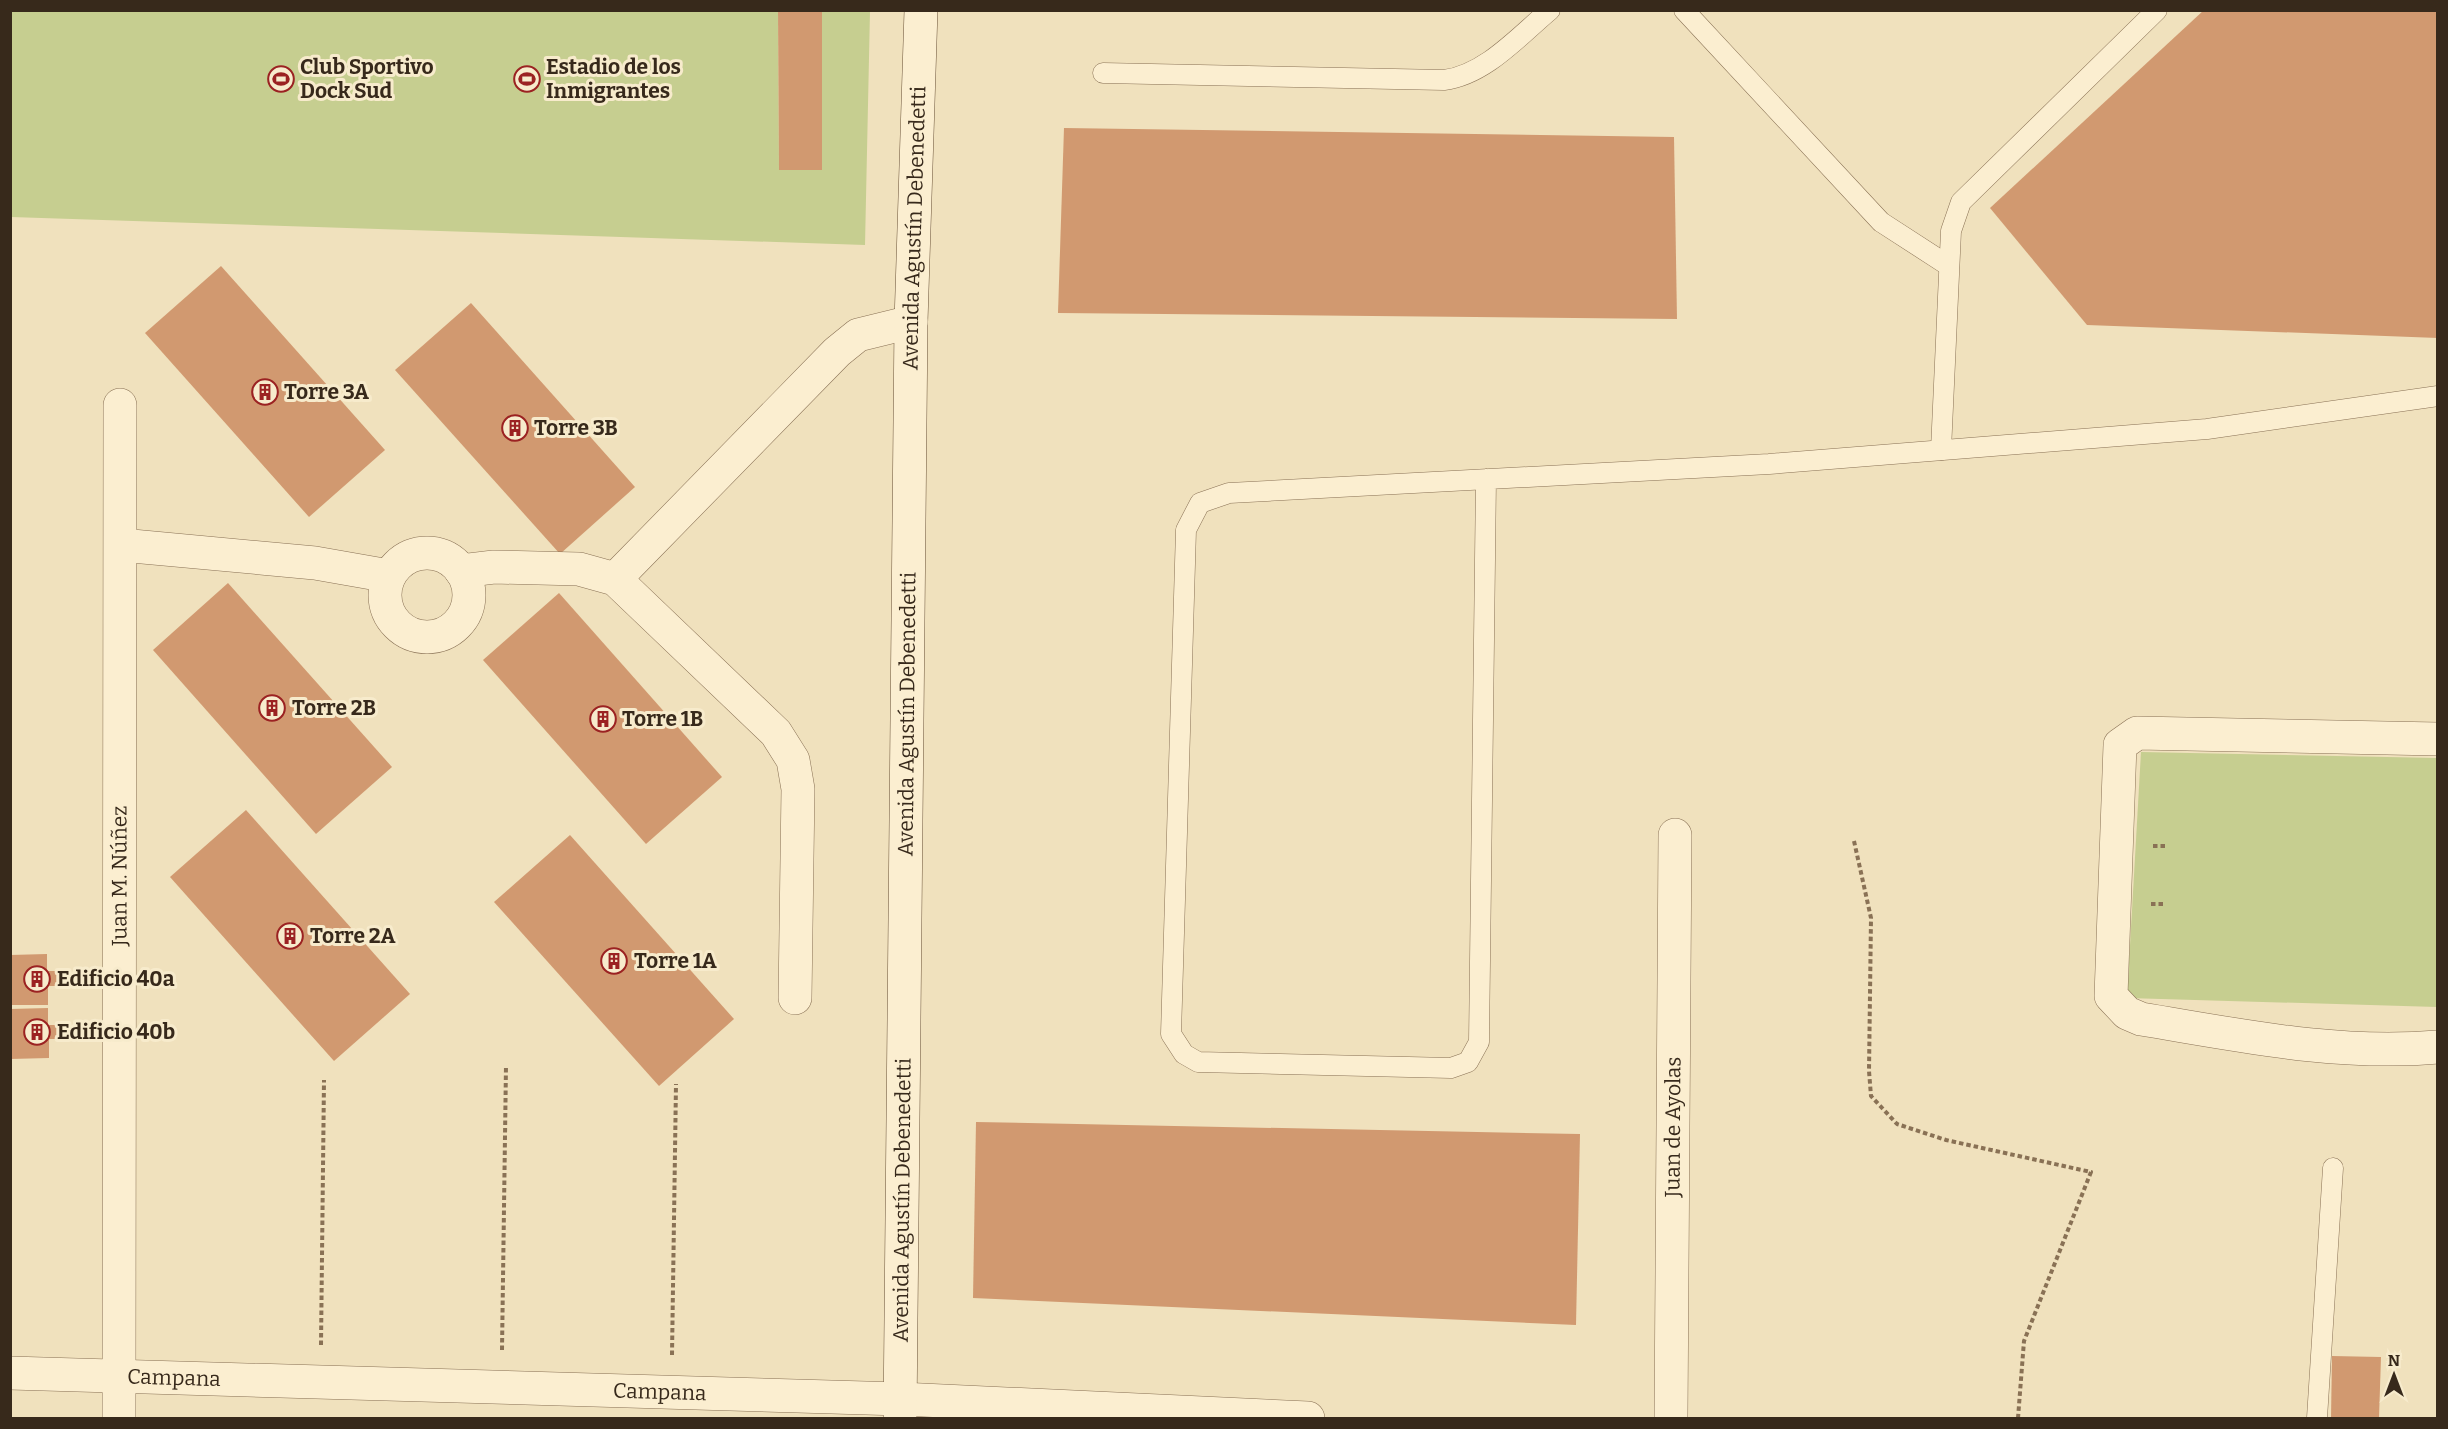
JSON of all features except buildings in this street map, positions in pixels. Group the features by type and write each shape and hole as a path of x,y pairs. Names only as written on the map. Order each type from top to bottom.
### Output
{"street":[{"name":"Avenida Agustín Debenedetti","path":"900,1409 911,322 921,10"},
{"path":"615,579 837,352 858,334 911,322"},
{"name":"Juan M. Núñez","path":"119,1419 121,1376 120,405"},
{"path":"121,545 315,563 389,576"},
{"path":"417,554 444,557 461,571 469,590 468,604 463,618 454,628 441,635 427,638 412,635 400,628 390,617 385,604 384,589 389,576 406,558 417,554"},
{"path":"461,571 494,567 579,568 615,579 776,733 793,760 798,789 795,998"},
{"path":"2438,739 2137,733 2120,745 2112,996 2127,1013 2141,1019 2300,1046 2406,1050 2438,1047"},
{"name":"Juan de Ayolas","path":"1671,1419 1675,835"},
{"name":"Campana","path":"10,1373 671,1392 900,1409 1308,1419"}],"lane":[{"path":"1103,73 1443,80 1460,78 1481,67 1550,10"},
{"path":"1684,10 1881,222 1949,266"},
{"path":"1941,450 1951,231 1961,202 2157,10"},
{"path":"1486,479 1479,1042 1468,1062 1451,1068 1198,1062 1184,1054 1171,1034 1186,530 1200,503 1229,494 1486,479 1769,464 2206,429 2438,396"},
{"path":"2317,1419 2333,1168"}],"path":[{"path":"1854,841 1871,918 1869,1071 1871,1096 1897,1124 1946,1140 2091,1172 2024,1341 2018,1419"},
{"path":"501,1387 506,1065"},
{"path":"320,1382 324,1080"},
{"path":"671,1392 676,1084"}],"green space":[{"path":"11,11 778,11 779,170 822,170 822,11 870,11 865,245 11,217"},
{"path":"2141,752 2437,758 2437,1007 2127,998"}],"place":[{"name":"Club Sportivo Dock Sud","path":"281,79"},
{"name":"Estadio de los Inmigrantes","path":"527,79"},
{"name":"Torre 3A","path":"265,392"},
{"name":"Torre 3B","path":"515,428"},
{"name":"Torre 2B","path":"272,708"},
{"name":"Torre 1B","path":"603,719"},
{"name":"Torre 2A","path":"290,936"},
{"name":"Torre 1A","path":"614,961"},
{"name":"Edificio 40a","path":"37,979"},
{"name":"Edificio 40b","path":"37,1032"}]}
